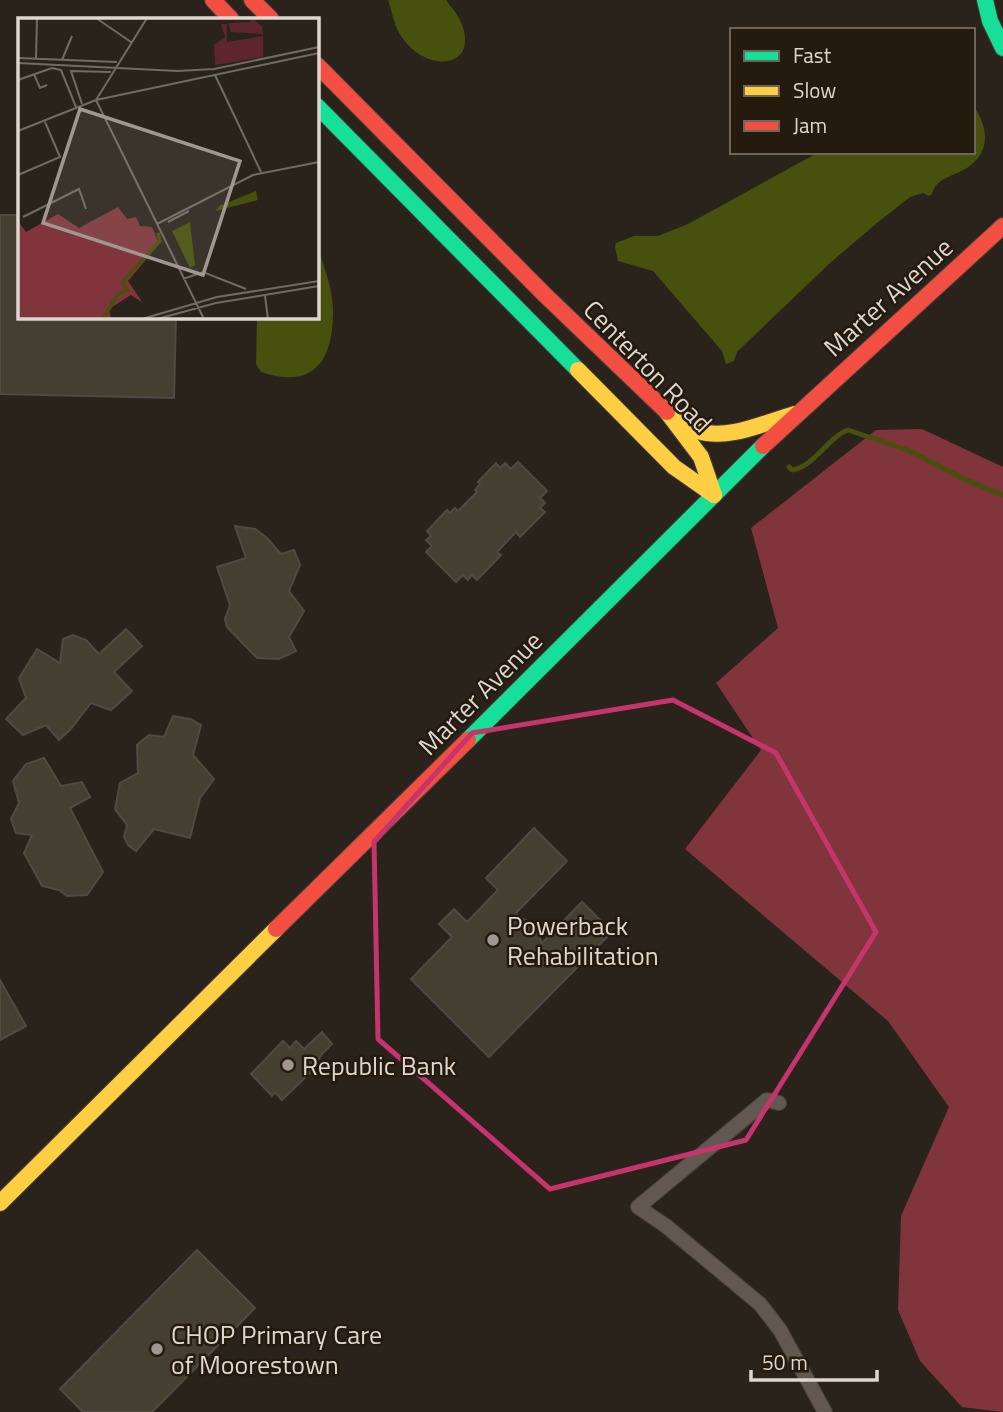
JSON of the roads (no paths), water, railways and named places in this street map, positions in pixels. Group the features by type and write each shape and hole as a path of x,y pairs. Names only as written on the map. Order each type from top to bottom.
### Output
{"main road":[{"path":"212,0 231,18"},
{"path":"251,0 270,18"},
{"path":"985,0 990,21 1003,48"},
{"name":"Centerton Road","path":"318,66 673,418 701,457 714,495"},
{"name":"Centerton Road","path":"318,107 674,467 714,495"},
{"name":"Marter Avenue","path":"0,1203 796,414 1003,226"},
{"path":"673,418 701,432 720,432 748,428 796,414"}],"street":[{"path":"779,1103 767,1100 638,1207 666,1226 760,1304 780,1330 825,1412"}],"waterway":[{"path":"789,467 792,470 800,468 848,430 910,451 964,479 1003,495"}],"place":[{"name":"Powerback Rehabilitation","path":"493,940"},
{"name":"Republic Bank","path":"288,1065"},
{"name":"CHOP Primary Care of Moorestown","path":"157,1349"}]}
